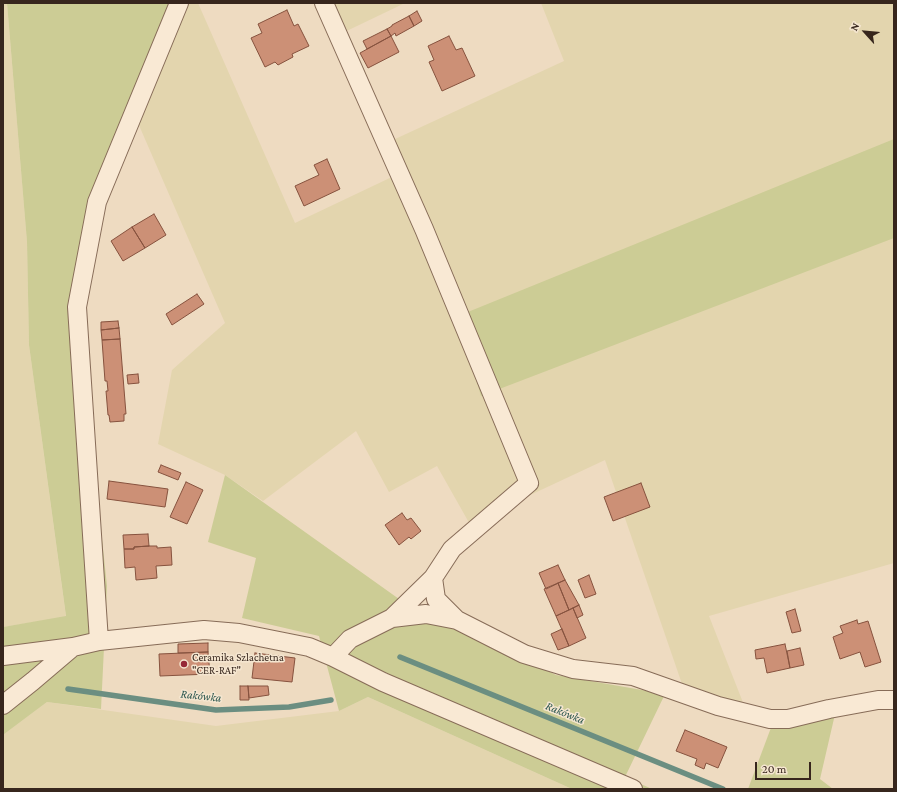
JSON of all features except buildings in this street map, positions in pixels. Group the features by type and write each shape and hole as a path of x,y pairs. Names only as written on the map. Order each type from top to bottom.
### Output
{"street":[{"path":"99,641 77,307 97,202 179,3"},
{"path":"324,3 424,229 529,483 452,549 433,578 392,618 350,639 333,657"},
{"path":"433,578 436,599 457,620"},
{"path":"392,618 426,614 457,620 524,654 573,669 633,676 718,706 770,720 788,719 829,709 878,700 894,700"},
{"path":"3,656 72,647 99,641 204,630 239,633 309,647 333,657 383,682 633,789"},
{"path":"3,704 33,681 72,647"}],"shaded area":[{"path":"3,3 7,3 27,242 29,345 66,617 3,627"},
{"path":"181,3 198,3 295,223 394,176 380,146 564,61 541,3 894,3 894,563 709,616 744,705 682,684 605,460 526,497 476,535 437,466 389,492 356,431 263,501 225,475 158,444 172,370 225,323 138,123"},
{"path":"317,3 405,3 332,38"},
{"path":"368,697 572,789 3,789 3,735 47,702 216,726 339,711"}],"green space":[{"path":"7,3 181,3 83,255 92,445 107,586 101,709 47,702 3,735 3,627 66,616 29,345 27,242"},
{"path":"894,139 894,238 481,396 458,316"},
{"path":"225,475 399,599 556,675 665,694 625,777 652,789 572,789 368,697 339,711 319,636 242,618 256,558 208,542"},
{"path":"836,710 820,779 833,789 748,789 772,725"}],"waterway":[{"name":"Rakówka","path":"400,657 723,789"},
{"name":"Rakówka","path":"68,689 216,710 289,707 331,700"}],"place":[{"name":"Ceramika Szlachetna \"CER-RAF\"","path":"184,664"}]}
